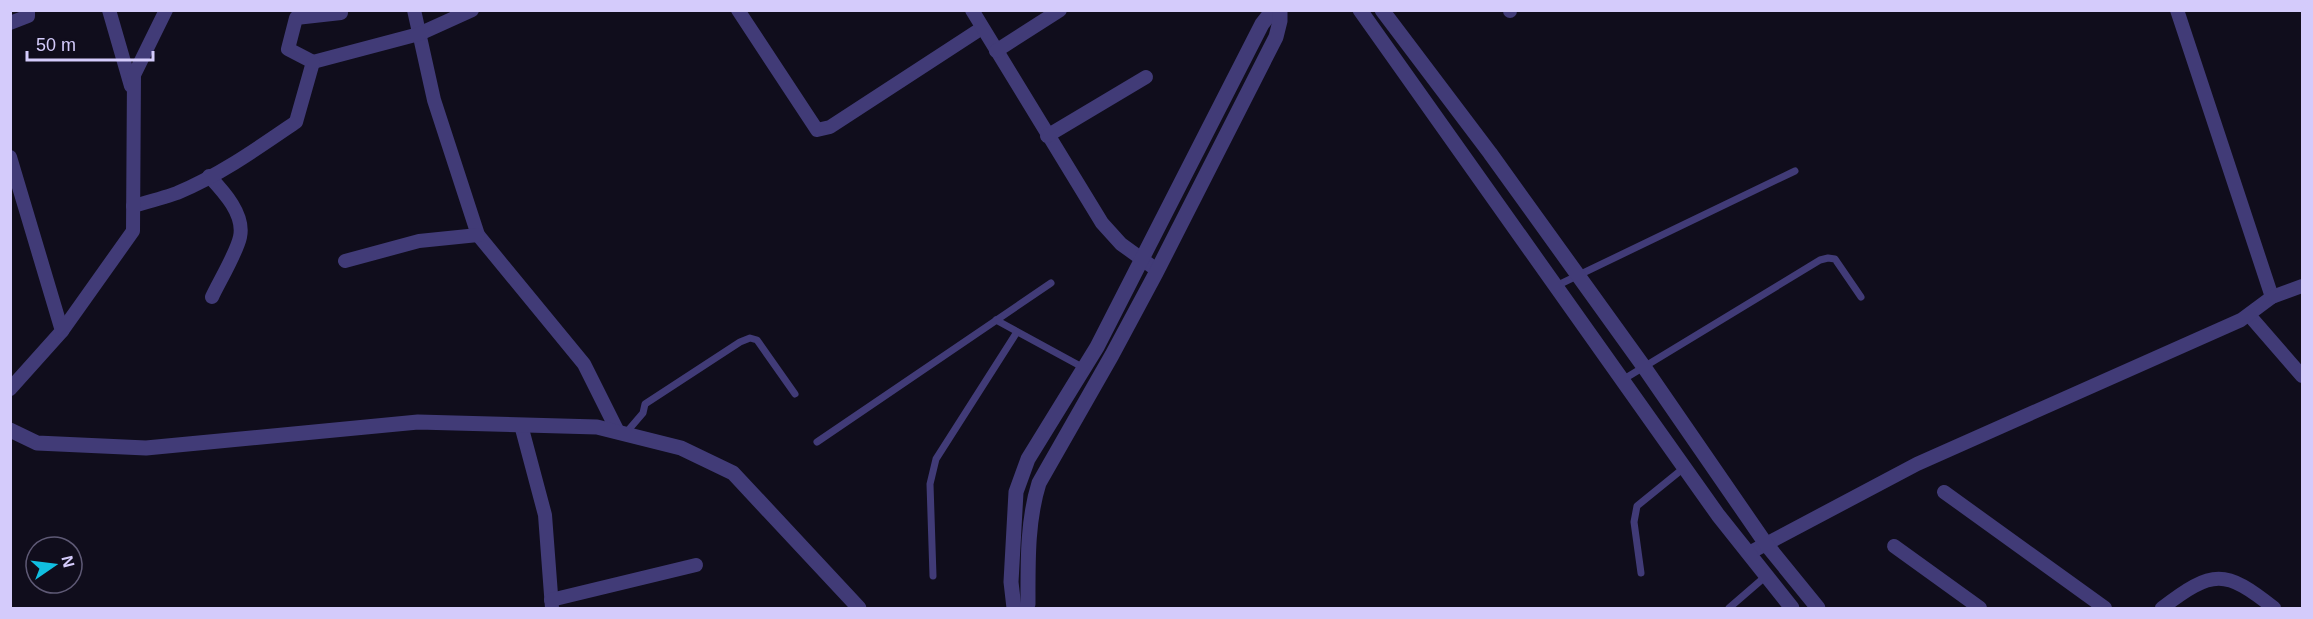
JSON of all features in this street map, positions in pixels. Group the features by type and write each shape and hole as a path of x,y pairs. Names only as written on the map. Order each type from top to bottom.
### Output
{"street":[{"path":"10,23 28,16 28,10"},
{"path":"110,10 134,95"},
{"path":"10,389 62,331 133,231 134,75 166,10"},
{"path":"340,10 340,13 296,18 288,49 313,62 419,34 472,10"},
{"path":"414,10 434,100 478,235 584,364 621,433"},
{"path":"738,10 817,130 830,127 982,28"},
{"path":"972,10 1047,136 1107,230 1120,244 1157,270"},
{"path":"996,51 1060,10"},
{"path":"1014,609 1011,582 1016,492 1028,459 1084,368 1142,261 1262,24 1273,10"},
{"path":"1026,609 1030,529 1034,499 1039,483 1112,355 1276,38 1280,10"},
{"path":"1360,10 1624,379 1718,515 1792,609"},
{"path":"1382,10 1490,153 1644,367 1766,544 1818,609"},
{"path":"2177,10 2272,297"},
{"path":"133,206 177,193 239,161 296,122 313,62"},
{"path":"1047,136 1146,77"},
{"path":"10,157 62,331"},
{"path":"209,176 225,193 234,208 240,226 240,237 212,297"},
{"path":"345,261 419,241 478,235"},
{"path":"1749,553 1917,464 2241,320 2272,297 2302,286"},
{"path":"2248,315 2302,376"},
{"path":"10,430 37,443 146,448 418,422 597,427 681,448 733,473 859,609"},
{"path":"521,425 545,515 551,604 696,565"},
{"path":"1944,492 2105,609"},
{"path":"1894,546 1980,609"},
{"path":"2162,609 2192,588 2213,578 2232,580 2248,588 2274,609"}],"lane":[{"path":"1556,286 1795,171"},
{"path":"1624,379 1820,260 1835,259 1861,297"},
{"path":"816,442 1051,283"},
{"path":"996,320 1084,368"},
{"path":"933,576 930,484 936,459 1017,332"},
{"path":"621,433 643,413 645,404 740,342 750,338 757,340 795,394"},
{"path":"1641,573 1634,522 1637,506 1685,467"},
{"path":"1729,609 1766,576"}]}
